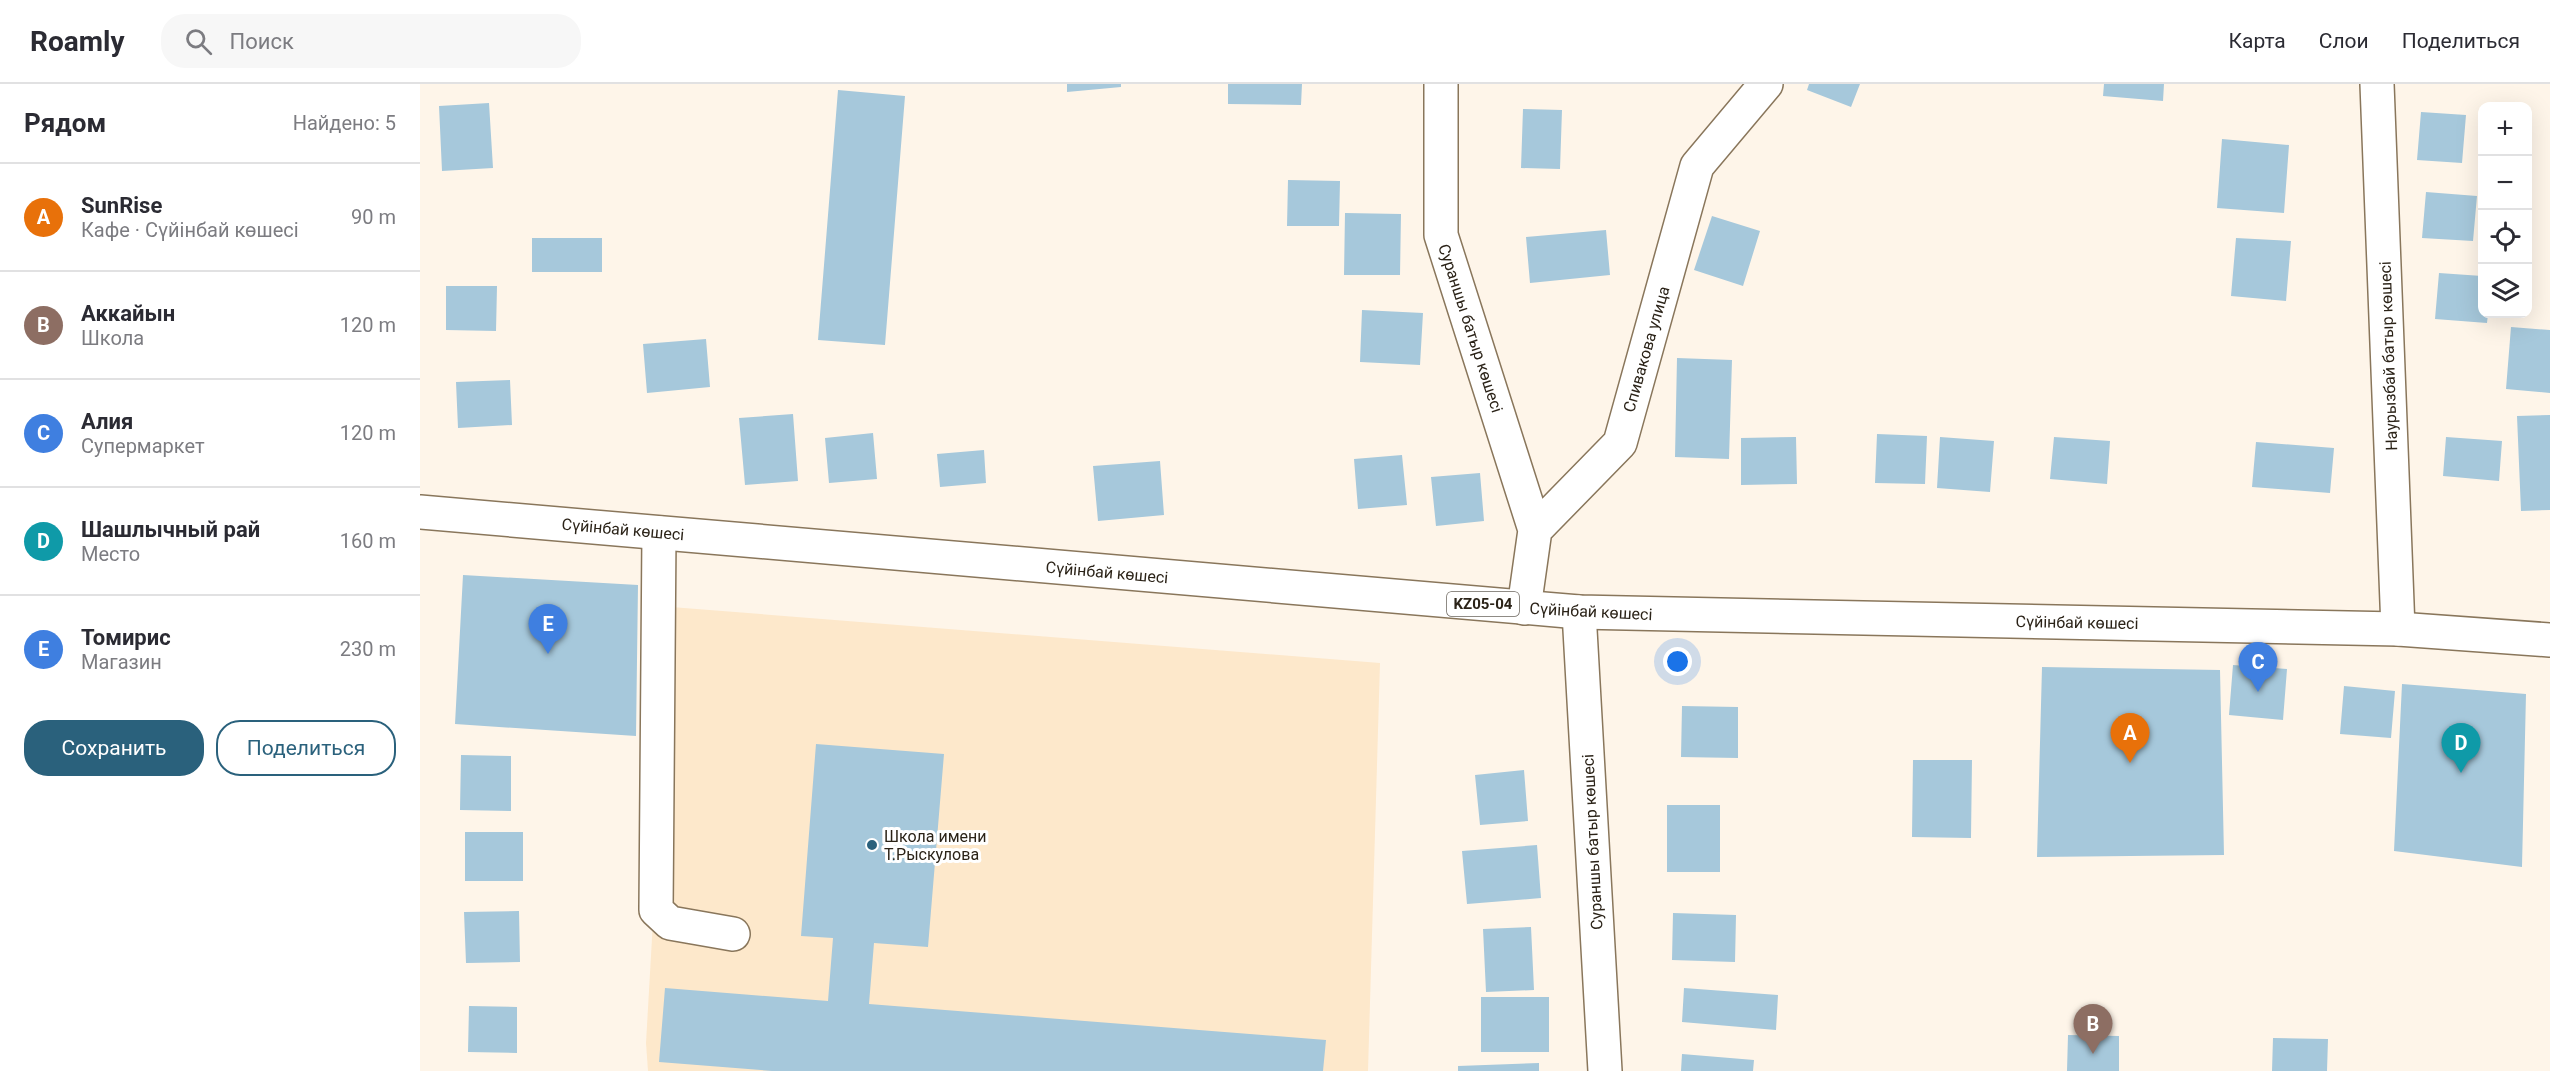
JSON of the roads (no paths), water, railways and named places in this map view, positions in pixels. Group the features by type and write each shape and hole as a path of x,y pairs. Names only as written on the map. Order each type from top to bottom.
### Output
{"main road":[{"name":"Сураншы батыр көшесі","path":"1441,84 1441,235 1535,531"},
{"name":"Спивакова улица","path":"1535,531 1620,443 1697,166 1766,84"},
{"name":"Наурызбай батыр көшесі","path":"2377,84 2398,629"},
{"name":"Сүйінбай көшесі","path":"420,512 1579,612 2398,629 2550,640"},
{"path":"1524,608 1535,531"},
{"path":"659,533 656,910 670,923 733,934"},
{"name":"Сураншы батыр көшесі","path":"1579,612 1605,1071"}],"place":[{"name":"Томирис","path":"548,654"},
{"name":"Алия","path":"2258,692"},
{"name":"SunRise","path":"2130,763"},
{"name":"Шашлычный рай","path":"2461,773"},
{"name":"Школа имени Т.Рыскулова","path":"872,845"},
{"name":"Аккайын","path":"2093,1054"}]}
